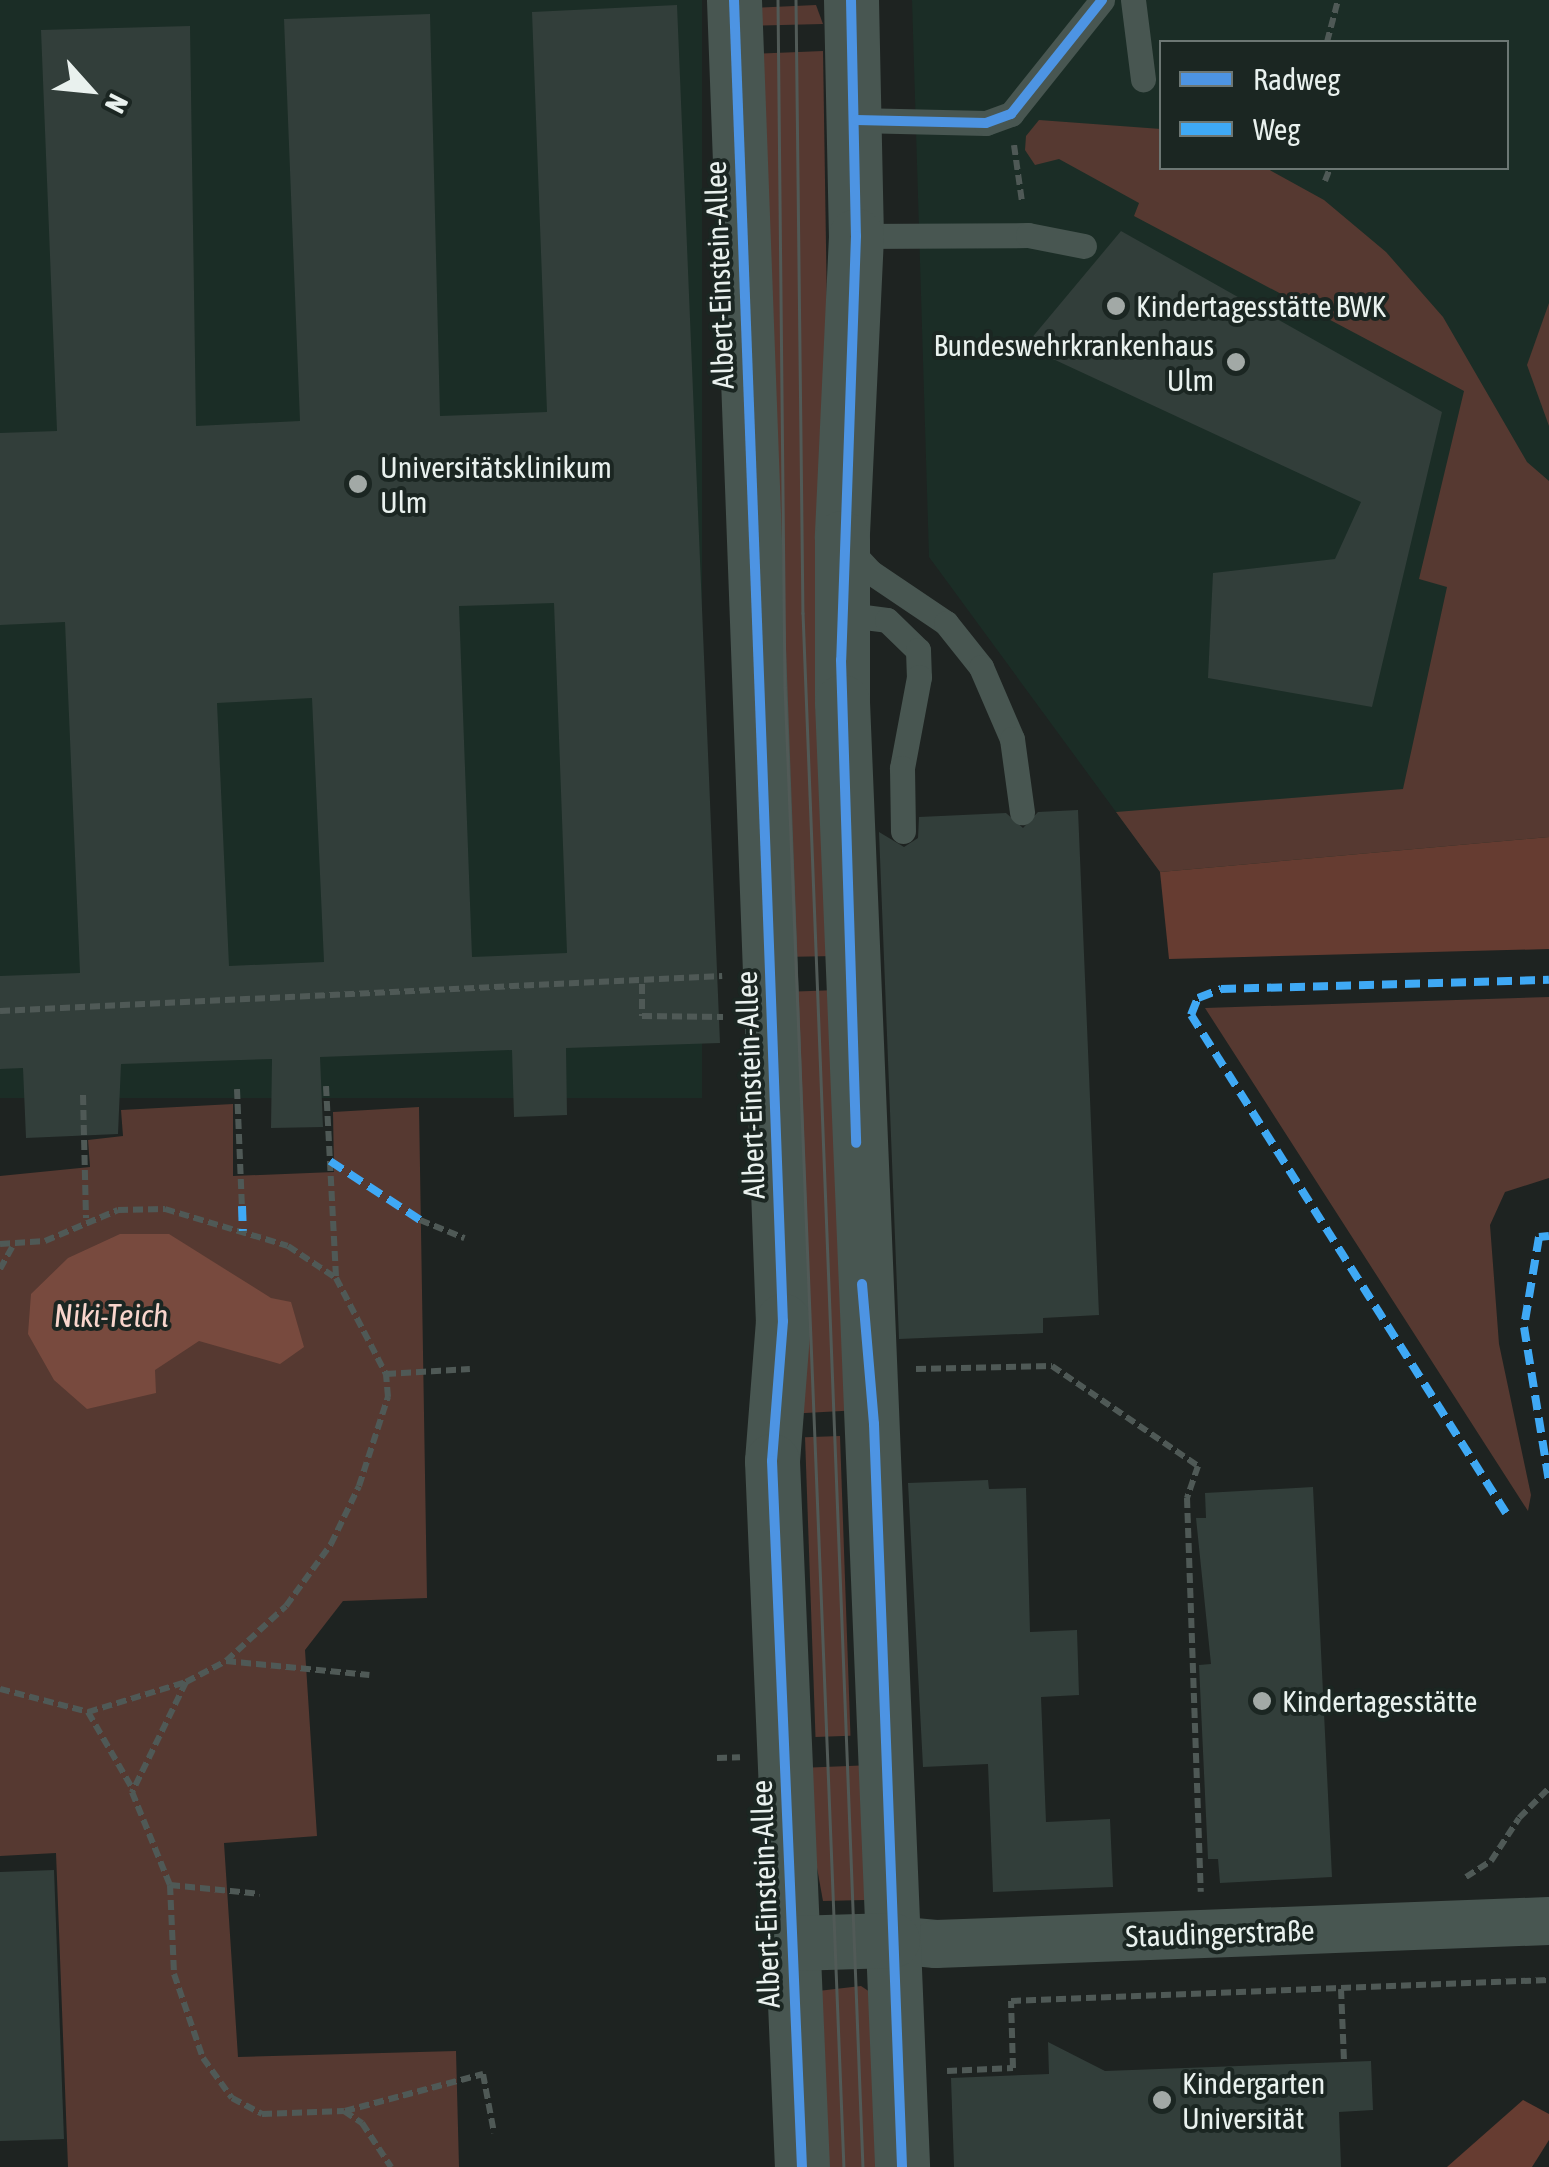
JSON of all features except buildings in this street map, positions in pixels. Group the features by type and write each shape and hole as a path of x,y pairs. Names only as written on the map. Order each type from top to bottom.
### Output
{"street":[{"name":"Albert-Einstein-Allee","path":"734,0 783,1321 772,1461 802,2167"},
{"path":"851,0 856,236 841,614 856,1143 902,2167"},
{"name":"Staudingerstraße","path":"892,1940 936,1944 1549,1920"},
{"path":"792,1943 892,1940"}],"lane":[{"path":"856,120 986,122 1011,114 1102,0"},
{"path":"1133,0 1143,79"},
{"path":"856,236 1028,236 1084,246"},
{"path":"842,538 860,564 946,622 981,667 1012,739 1022,812"},
{"path":"841,614 887,620 918,650 920,677 902,768 903,831"}],"path":[{"path":"1328,40 1338,0"},
{"path":"1011,114 1028,236"},
{"path":"1325,181 1329,170"},
{"path":"0,1011 642,984 698,977"},
{"path":"642,984 642,1016 697,1015"},
{"path":"0,1689 88,1712 186,1682 226,1662 286,1606 331,1544 388,1397 386,1374 336,1278 326,1086"},
{"path":"237,1089 242,1206"},
{"path":"83,1095 86,1218"},
{"path":"0,1244 12,1248 44,1241 86,1218 165,1209 288,1246 336,1278"},
{"path":"420,1220 464,1238"},
{"path":"0,1269 12,1248"},
{"path":"896,1370 1052,1366 1198,1466 1187,1498 1203,1934"},
{"path":"386,1374 470,1369"},
{"path":"226,1662 369,1675"},
{"path":"132,1792 186,1682"},
{"path":"88,1712 131,1778 132,1792 170,1884 174,1974 203,2058 232,2098 262,2114 344,2112 483,2074 494,2133"},
{"path":"170,1884 260,1894"},
{"path":"940,2072 1014,2068 1011,2001 1549,1980"},
{"path":"1340,1989 1344,2062"},
{"path":"344,2112 362,2123 390,2167"}],"shaded area":[{"name":"Universitätsklinikum Ulm","path":"0,0 702,0 702,1098 0,1098"},
{"name":"Bundeswehrkrankenhaus Ulm","path":"912,0 1549,0 1549,865 1160,872 929,557"},
{"path":"816,5 823,24 747,26 751,8"},
{"path":"823,51 837,956 781,957 747,54"},
{"path":"1039,120 1159,129 1159,170 1270,170 1324,200 1386,252 1443,317 1527,462 1549,481 1549,837 1160,872 1116,812 1403,789 1447,587 1419,579 1464,391 1134,216 1139,203 1059,159 1035,165 1025,150 1026,136"},
{"path":"1549,303 1549,426 1527,365"},
{"path":"1549,837 1549,949 1169,959 1160,872"},
{"path":"838,990 860,1410 787,1414 783,992"},
{"path":"1549,997 1549,1178 1505,1192 1490,1225 1499,1344 1531,1495 1528,1511 1205,1008"},
{"path":"233,1104 233,1176 334,1172 333,1112 419,1107 427,1598 343,1601 305,1650 317,1836 224,1843 238,2057 456,2051 459,2167 68,2167 56,1853 0,1856 0,1176 90,1167 88,1140 123,1136 121,1110"},
{"path":"840,1436 850,1736 815,1737 805,1437"},
{"path":"873,1765 865,1900 823,1901 799,1768"},
{"path":"861,1986 870,1992 888,2167 816,2167 818,1991"},
{"path":"1523,2100 1549,2114 1549,2140 1532,2167 1447,2167"}],"water":[{"name":"Niki-Teich","path":"120,1234 169,1234 271,1298 291,1302 304,1347 280,1364 199,1341 155,1370 156,1393 87,1409 54,1380 28,1334 31,1294 68,1258"}],"tram line":[{"path":"778,0 785,687 844,2167"},
{"path":"796,0 803,613 863,2167"}],"marked path":[{"path":"1506,1513 1191,1015 1198,998 1221,989 1549,980"},
{"path":"330,1161 420,1220"},
{"path":"242,1206 243,1231"},
{"path":"1549,1236 1539,1237 1524,1327 1549,1481"}],"cycle path":[{"path":"734,0 783,1321 772,1461 802,2167"},
{"path":"851,0 856,236 841,660 856,1143"},
{"path":"856,120 986,123 1011,114 1102,0"},
{"path":"862,1284 874,1424 902,2167"}],"place":[{"name":"Kindertagesstätte BWK","path":"1116,306"},
{"name":"Bundeswehrkrankenhaus Ulm","path":"1236,362"},
{"name":"Universitätsklinikum Ulm","path":"358,484"},
{"name":"Kindertagesstätte","path":"1262,1701"},
{"name":"Kindergarten Universität","path":"1162,2100"}]}
